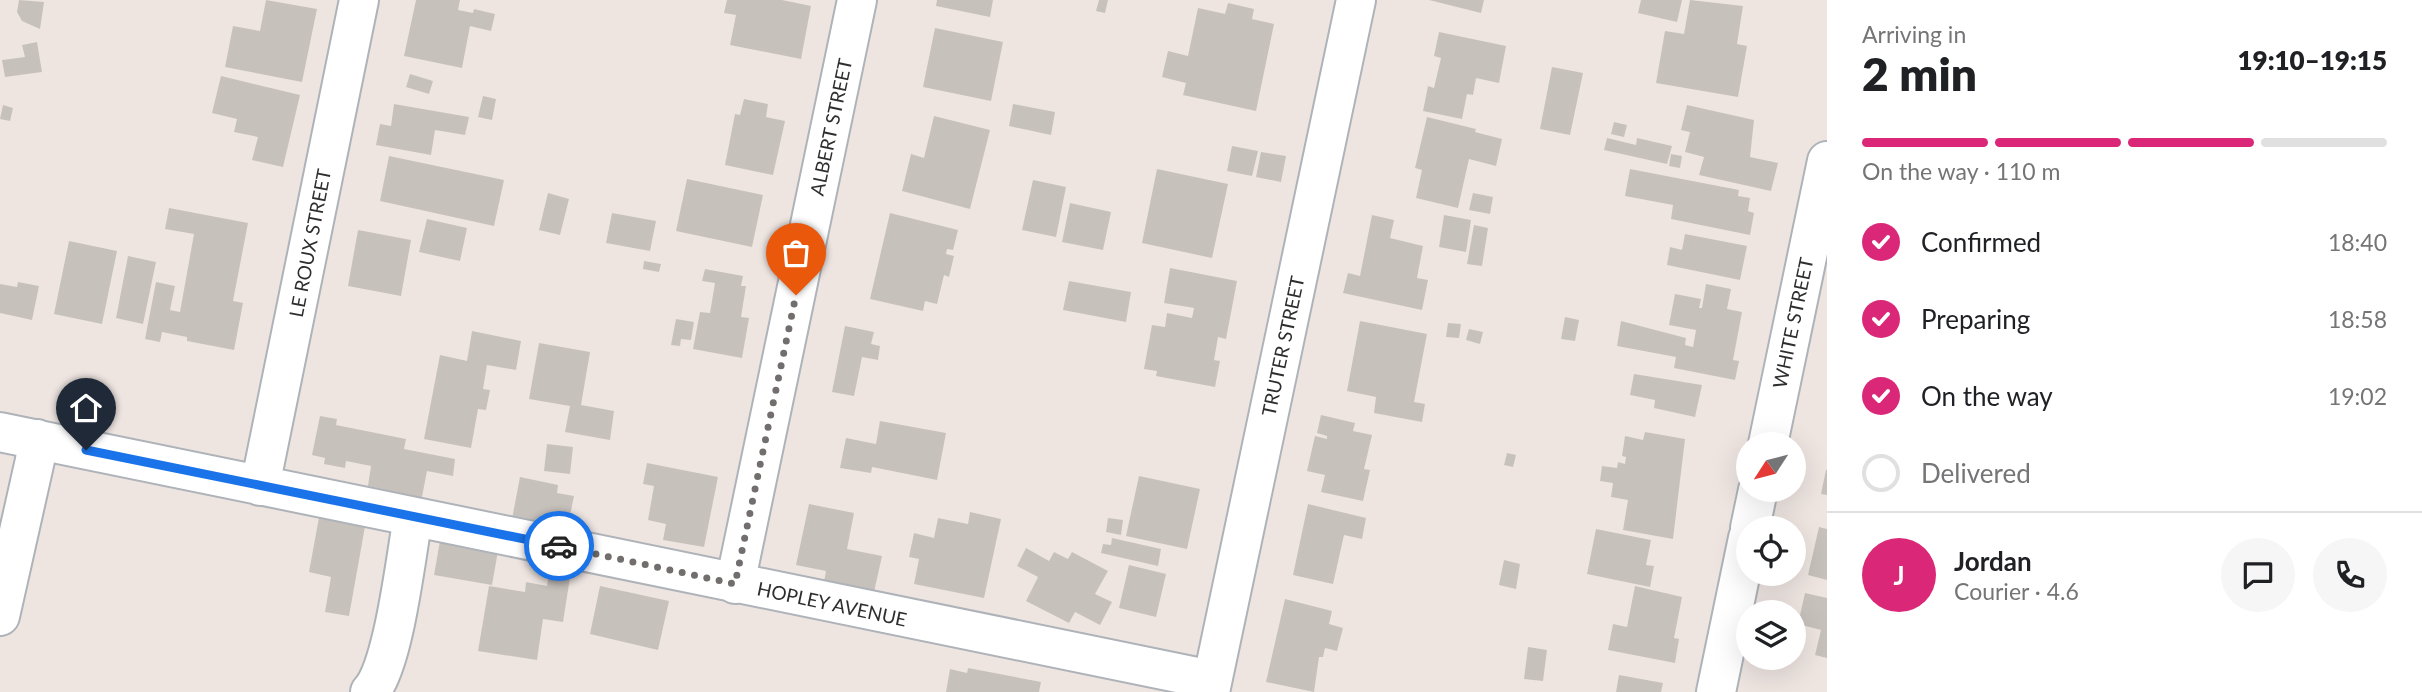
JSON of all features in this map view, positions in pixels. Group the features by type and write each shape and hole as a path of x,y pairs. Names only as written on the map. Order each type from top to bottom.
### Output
{"street":[{"name":"LE ROUX STREET","path":"260,486 359,0"},
{"name":"ALBERT STREET","path":"735,584 857,0"},
{"name":"TRUTER STREET","path":"1211,686 1356,0"},
{"name":"WHITE STREET","path":"1771,432 1827,161"},
{"name":"HOPLEY AVENUE","path":"0,432 735,584 1211,686"},
{"path":"0,616 35,460 37,439"},
{"path":"370,692 377,685 386,658 414,517"},
{"path":"1716,692 1738,586"}],"building":[{"path":"19,0 44,2 40,29 22,21 17,12"},
{"path":"266,0 317,9 302,82 225,67 233,26 260,31"},
{"path":"416,0 460,0 458,10 473,13 474,9 495,14 491,31 470,26 462,68 404,56"},
{"path":"727,0 782,0 811,6 801,59 730,45 736,15 724,13"},
{"path":"937,0 993,0 990,17 936,6"},
{"path":"1099,0 1108,0 1105,13 1096,11"},
{"path":"1429,0 1484,0 1481,13"},
{"path":"1641,0 1682,0 1677,22 1638,13"},
{"path":"1690,0 1743,6 1737,44 1747,46 1738,97 1656,83 1665,31 1684,34"},
{"path":"1228,3 1254,9 1252,19 1274,24 1256,111 1183,95 1186,83 1162,77 1168,51 1188,56 1198,8 1225,14"},
{"path":"935,28 1003,42 991,101 923,87"},
{"path":"1439,32 1506,46 1499,83 1476,78 1473,95 1467,94 1462,119 1423,111 1428,86 1434,88 1441,58 1434,56"},
{"path":"37,42 42,72 5,77 2,60 25,57 22,45"},
{"path":"1552,67 1583,73 1570,135 1540,129"},
{"path":"410,74 433,81 429,94 406,87"},
{"path":"221,76 300,95 283,167 252,160 258,137 234,132 237,119 212,113"},
{"path":"483,96 496,99 492,120 478,117"},
{"path":"744,99 768,104 766,117 785,121 773,175 725,165 735,114 740,115"},
{"path":"394,104 469,117 465,135 435,130 431,155 376,145 380,124 391,126"},
{"path":"1013,104 1055,112 1051,135 1009,126"},
{"path":"3,105 13,108 10,121 0,119"},
{"path":"1687,105 1754,120 1750,157 1778,163 1771,191 1699,175 1704,157 1685,152 1690,132 1681,130"},
{"path":"934,116 990,130 970,209 902,191 911,154 924,158"},
{"path":"1427,117 1476,129 1475,132 1502,139 1496,166 1469,159 1458,208 1416,198 1422,170 1415,168"},
{"path":"1614,122 1627,125 1624,137 1611,134"},
{"path":"1607,138 1636,145 1637,138 1672,146 1667,164 1604,150"},
{"path":"1232,146 1258,151 1252,176 1227,171"},
{"path":"1261,152 1286,156 1281,182 1256,177"},
{"path":"1671,154 1682,156 1680,168 1669,166"},
{"path":"389,156 504,180 494,226 380,201"},
{"path":"1157,169 1228,184 1212,258 1142,243"},
{"path":"1630,169 1739,190 1738,196 1750,198 1748,211 1754,213 1750,235 1671,219 1673,205 1625,196"},
{"path":"687,179 763,195 752,247 676,231"},
{"path":"1033,180 1066,187 1056,237 1022,230"},
{"path":"548,193 569,199 560,235 539,230"},
{"path":"1473,193 1493,197 1490,214 1469,210"},
{"path":"1070,203 1111,212 1103,250 1062,242"},
{"path":"169,208 248,223 233,301 243,303 234,350 187,341 187,337 162,332 160,342 145,339 156,282 175,286 170,310 180,312 194,234 165,229"},
{"path":"612,213 656,221 650,251 606,243"},
{"path":"890,213 958,230 953,250 947,249 946,254 954,256 949,277 944,275 937,304 925,301 923,311 870,299"},
{"path":"1372,215 1394,220 1390,238 1423,246 1417,278 1428,280 1422,310 1343,293 1348,273 1360,276"},
{"path":"1444,215 1471,220 1466,252 1439,247"},
{"path":"427,219 467,228 460,261 419,252"},
{"path":"1474,225 1488,228 1482,266 1467,264"},
{"path":"358,230 411,240 401,296 348,286"},
{"path":"1685,234 1747,246 1740,280 1667,265 1670,247 1682,250"},
{"path":"69,241 117,251 102,324 54,314"},
{"path":"128,256 156,262 143,324 116,318"},
{"path":"644,261 661,264 659,272 643,269"},
{"path":"1170,268 1237,281 1226,339 1218,337 1214,360 1220,361 1215,387 1156,376 1157,371 1144,369 1152,325 1165,327 1167,313 1192,318 1194,308 1164,303"},
{"path":"705,269 743,276 741,286 746,286 741,317 749,318 742,358 693,349 700,312 710,313 715,283 702,281"},
{"path":"1069,281 1131,292 1126,322 1063,310"},
{"path":"18,282 39,286 32,320 0,313 0,284 17,287"},
{"path":"1706,284 1731,289 1727,309 1742,312 1733,360 1739,361 1735,380 1674,368 1676,357 1617,346 1621,321 1686,338 1685,345 1693,347 1696,330 1669,325 1675,294 1701,299 1699,308 1702,308"},
{"path":"1565,317 1579,320 1575,341 1561,339"},
{"path":"676,319 694,322 691,340 681,339 680,346 671,345"},
{"path":"1360,321 1427,334 1414,402 1425,404 1422,422 1374,413 1376,397 1347,391"},
{"path":"1448,323 1461,324 1459,338 1446,337"},
{"path":"845,326 874,332 871,344 880,346 878,360 862,357 854,396 832,392"},
{"path":"1469,329 1483,332 1480,344 1466,340"},
{"path":"472,331 521,341 516,370 487,365 483,389 490,390 486,410 478,409 471,448 424,439 440,355 467,361"},
{"path":"539,343 590,352 581,405 614,411 610,440 565,432 570,406 529,399"},
{"path":"1634,374 1702,385 1695,417 1654,408 1655,400 1630,395"},
{"path":"1321,415 1355,423 1353,431 1372,435 1364,469 1370,470 1363,501 1321,492 1325,475 1307,471 1315,436 1327,439 1327,436 1317,433"},
{"path":"320,416 337,419 336,425 406,439 404,449 455,459 453,476 427,471 420,507 392,502 394,492 368,486 371,466 346,461 345,468 324,464 325,458 312,455"},
{"path":"880,421 946,433 937,480 872,467 871,473 840,468 846,438 876,444"},
{"path":"1645,432 1685,439 1673,539 1623,530 1628,500 1611,497 1613,483 1600,481 1602,466 1617,468 1618,462 1625,464 1626,457 1622,456 1625,436 1643,440"},
{"path":"547,444 573,447 570,474 544,471"},
{"path":"1507,453 1516,455 1513,467 1504,465"},
{"path":"647,463 718,477 704,547 663,540 666,524 648,520 654,486 643,484"},
{"path":"1827,470 1827,495 1821,494"},
{"path":"1139,476 1200,489 1187,549 1126,536"},
{"path":"520,477 558,485 557,493 574,496 570,515 560,513 557,528 512,519"},
{"path":"809,504 854,513 847,549 882,556 874,592 824,582 826,571 796,565"},
{"path":"1308,504 1366,518 1362,539 1344,535 1333,584 1293,575"},
{"path":"320,512 366,521 349,616 325,612 331,577 309,572"},
{"path":"970,512 1001,519 984,598 914,584 919,559 909,557 914,533 934,538 938,518 968,524"},
{"path":"1108,518 1123,520 1121,535 1106,532"},
{"path":"1819,527 1827,529 1827,580 1808,575"},
{"path":"1596,529 1651,540 1646,565 1654,566 1650,587 1587,574"},
{"path":"441,535 499,545 492,585 434,575"},
{"path":"1112,538 1161,549 1158,566 1101,553 1103,544 1111,545"},
{"path":"1026,548 1049,561 1054,552 1068,559 1072,552 1108,571 1095,594 1112,602 1100,625 1075,612 1069,623 1026,601 1038,577 1017,566"},
{"path":"1504,560 1520,564 1516,589 1499,585"},
{"path":"551,561 572,565 563,622 543,619 537,660 478,651 489,586 525,592 526,582 547,586"},
{"path":"1129,565 1166,574 1156,617 1119,608"},
{"path":"600,586 669,601 658,650 590,634"},
{"path":"1635,586 1682,597 1674,638 1679,639 1675,663 1608,650 1613,624 1627,627"},
{"path":"1805,593 1827,598 1827,658 1815,655 1821,630 1806,626 1806,600 1803,600"},
{"path":"1285,599 1332,611 1329,624 1343,628 1337,651 1325,648 1323,657 1319,657 1314,692 1266,682"},
{"path":"1528,647 1547,650 1543,681 1524,679"},
{"path":"968,668 1041,682 1039,692 946,692 950,669 967,673"},
{"path":"1619,675 1663,683 1661,692 1616,692"}],"way so far":[{"path":"559,546 735,584 796,295"}],"route":[{"path":"86,450 559,546"}]}
